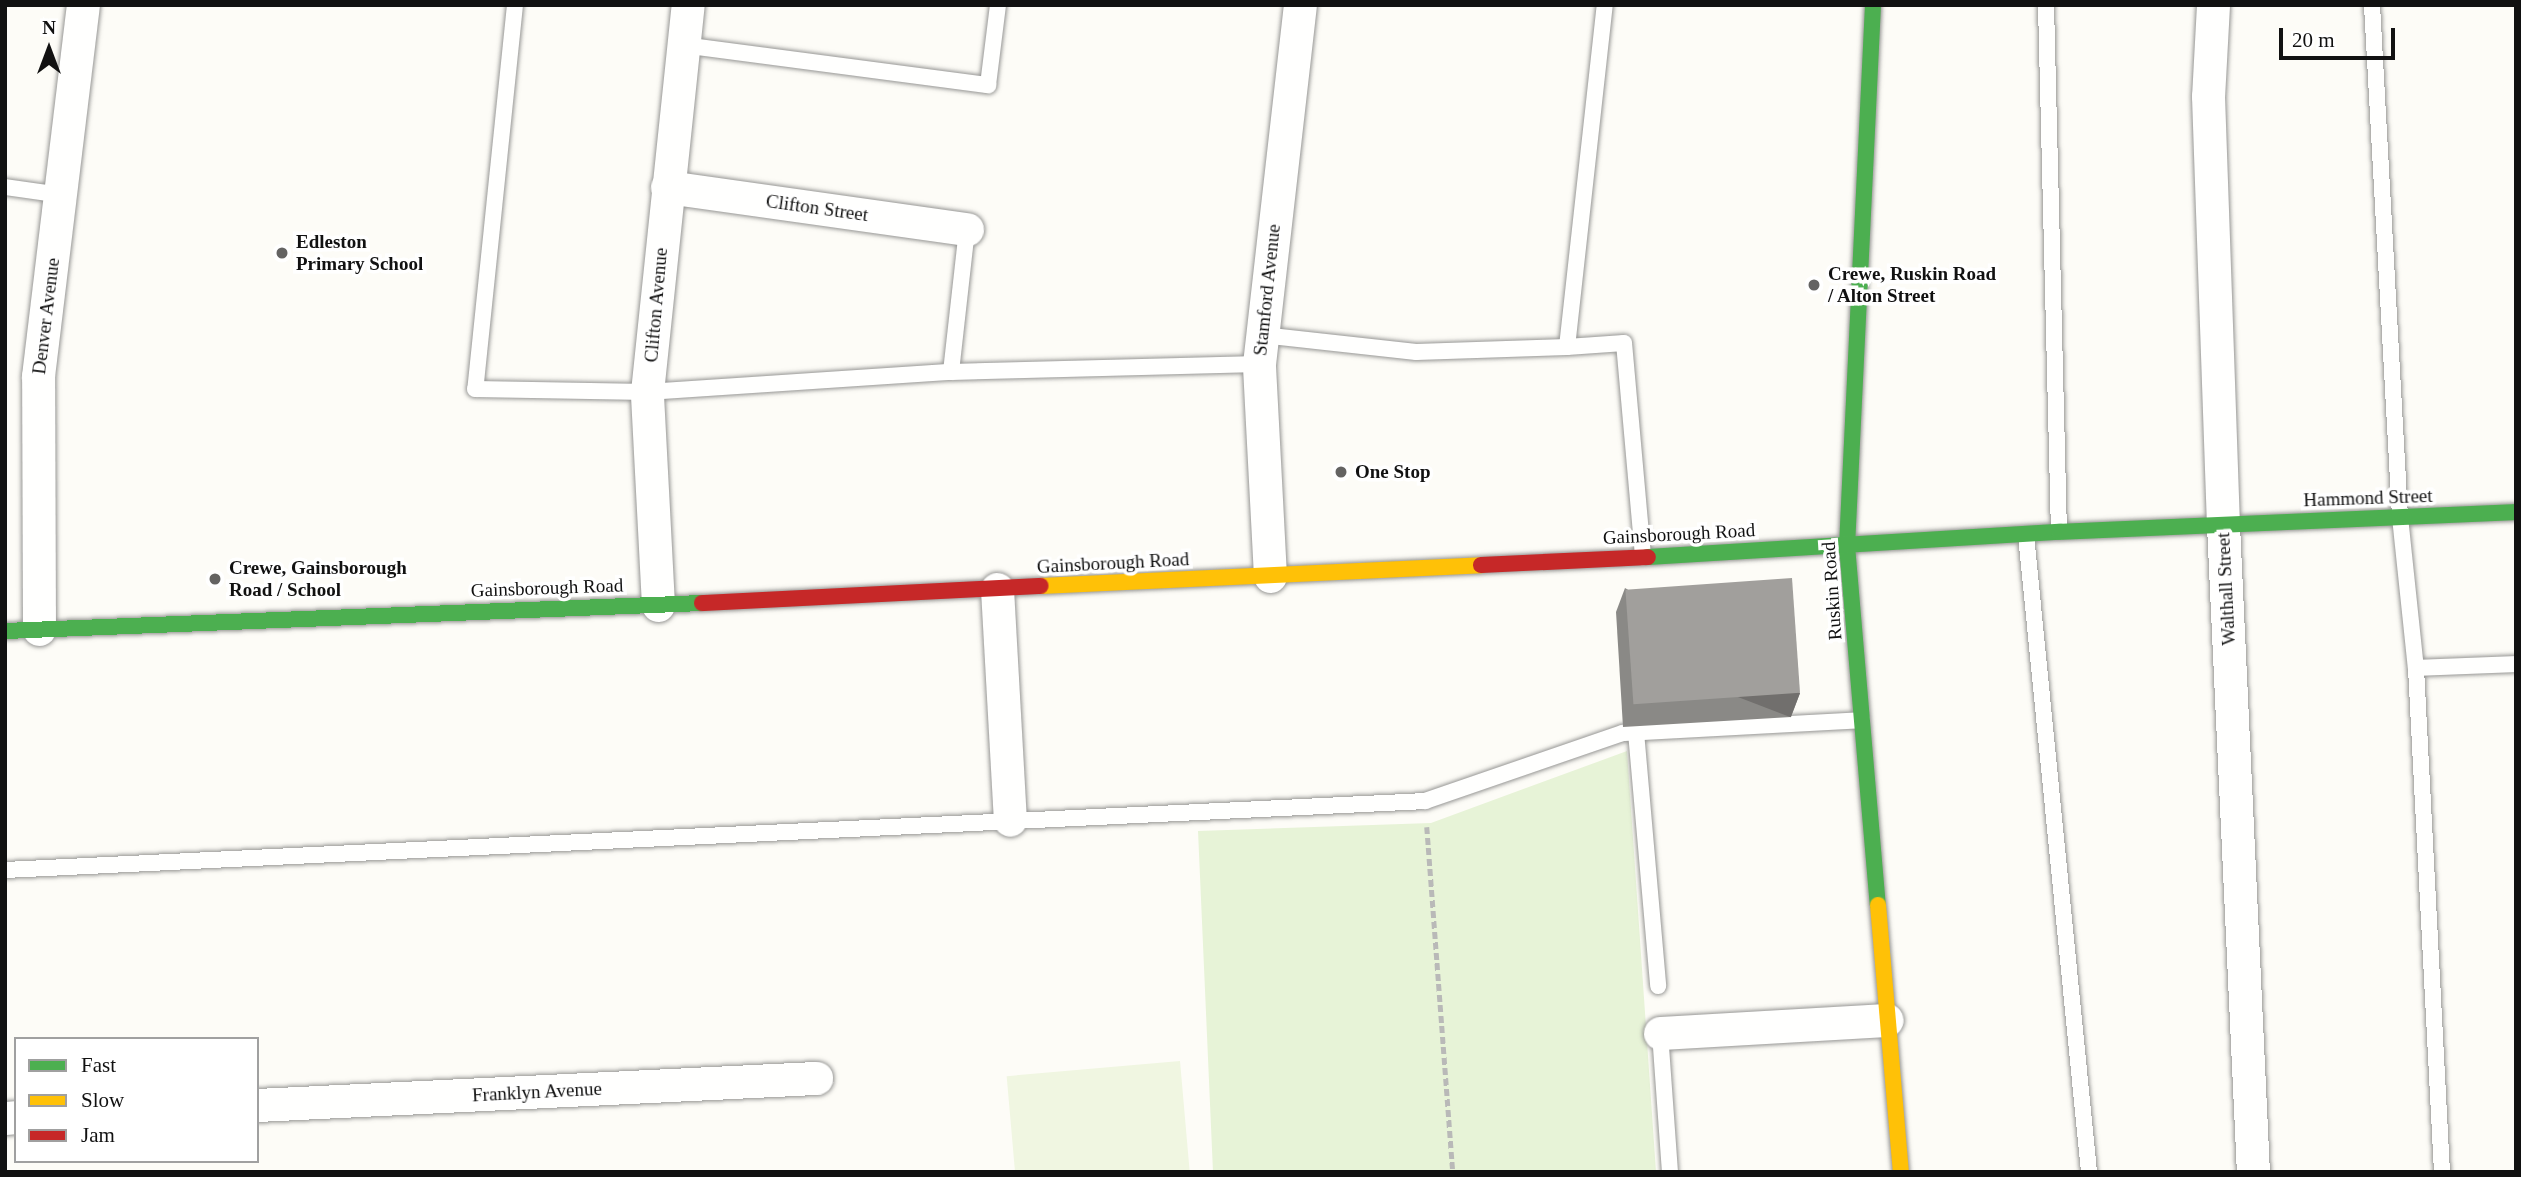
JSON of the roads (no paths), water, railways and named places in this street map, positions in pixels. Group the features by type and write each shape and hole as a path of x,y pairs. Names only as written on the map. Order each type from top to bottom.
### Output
{"street":[{"name":"Denver Avenue","path":"39,629 38,376 83,5"},
{"name":"Clifton Avenue","path":"658,605 648,392 667,187 688,5"},
{"name":"Stamford Avenue","path":"1270,576 1260,350 1300,5"},
{"name":"Ruskin Road","path":"1873,5 1847,546 1901,1172"},
{"name":"Walthall Street","path":"2213,5 2207,96 2223,525 2253,1172"},
{"name":"Clifton Street","path":"667,187 967,229"},
{"name":"Hammond Street","path":"2223,525 2516,512"},
{"name":"Gainsborough Road","path":"5,631 658,605 1270,576 2223,525"},
{"path":"997,589 1010,820"},
{"path":"1660,1033 1887,1020"},
{"name":"Franklyn Avenue","path":"259,1105 816,1078"}],"lane":[{"path":"516,5 475,389 648,392 1260,350 1416,352 1625,344 1643,557"},
{"path":"683,45 988,85 998,5"},
{"path":"1567,347 1605,5"},
{"path":"2046,5 2059,532"},
{"path":"2372,5 2400,517 2416,668 2442,1172"},
{"path":"5,187 61,195"},
{"path":"951,372 967,229"},
{"path":"2026,535 2089,1172"},
{"path":"2416,668 2516,664"},
{"path":"5,870 1425,802 1623,733 1864,720"},
{"path":"1636,732 1658,986"},
{"path":"1660,1033 1670,1172"}],"place":[{"name":"Edleston Primary School","path":"282,253"},
{"name":"Crewe, Ruskin Road / Alton Street","path":"1814,285"},
{"name":"One Stop","path":"1341,472"},
{"name":"Crewe, Gainsborough Road / School","path":"215,579"}]}
